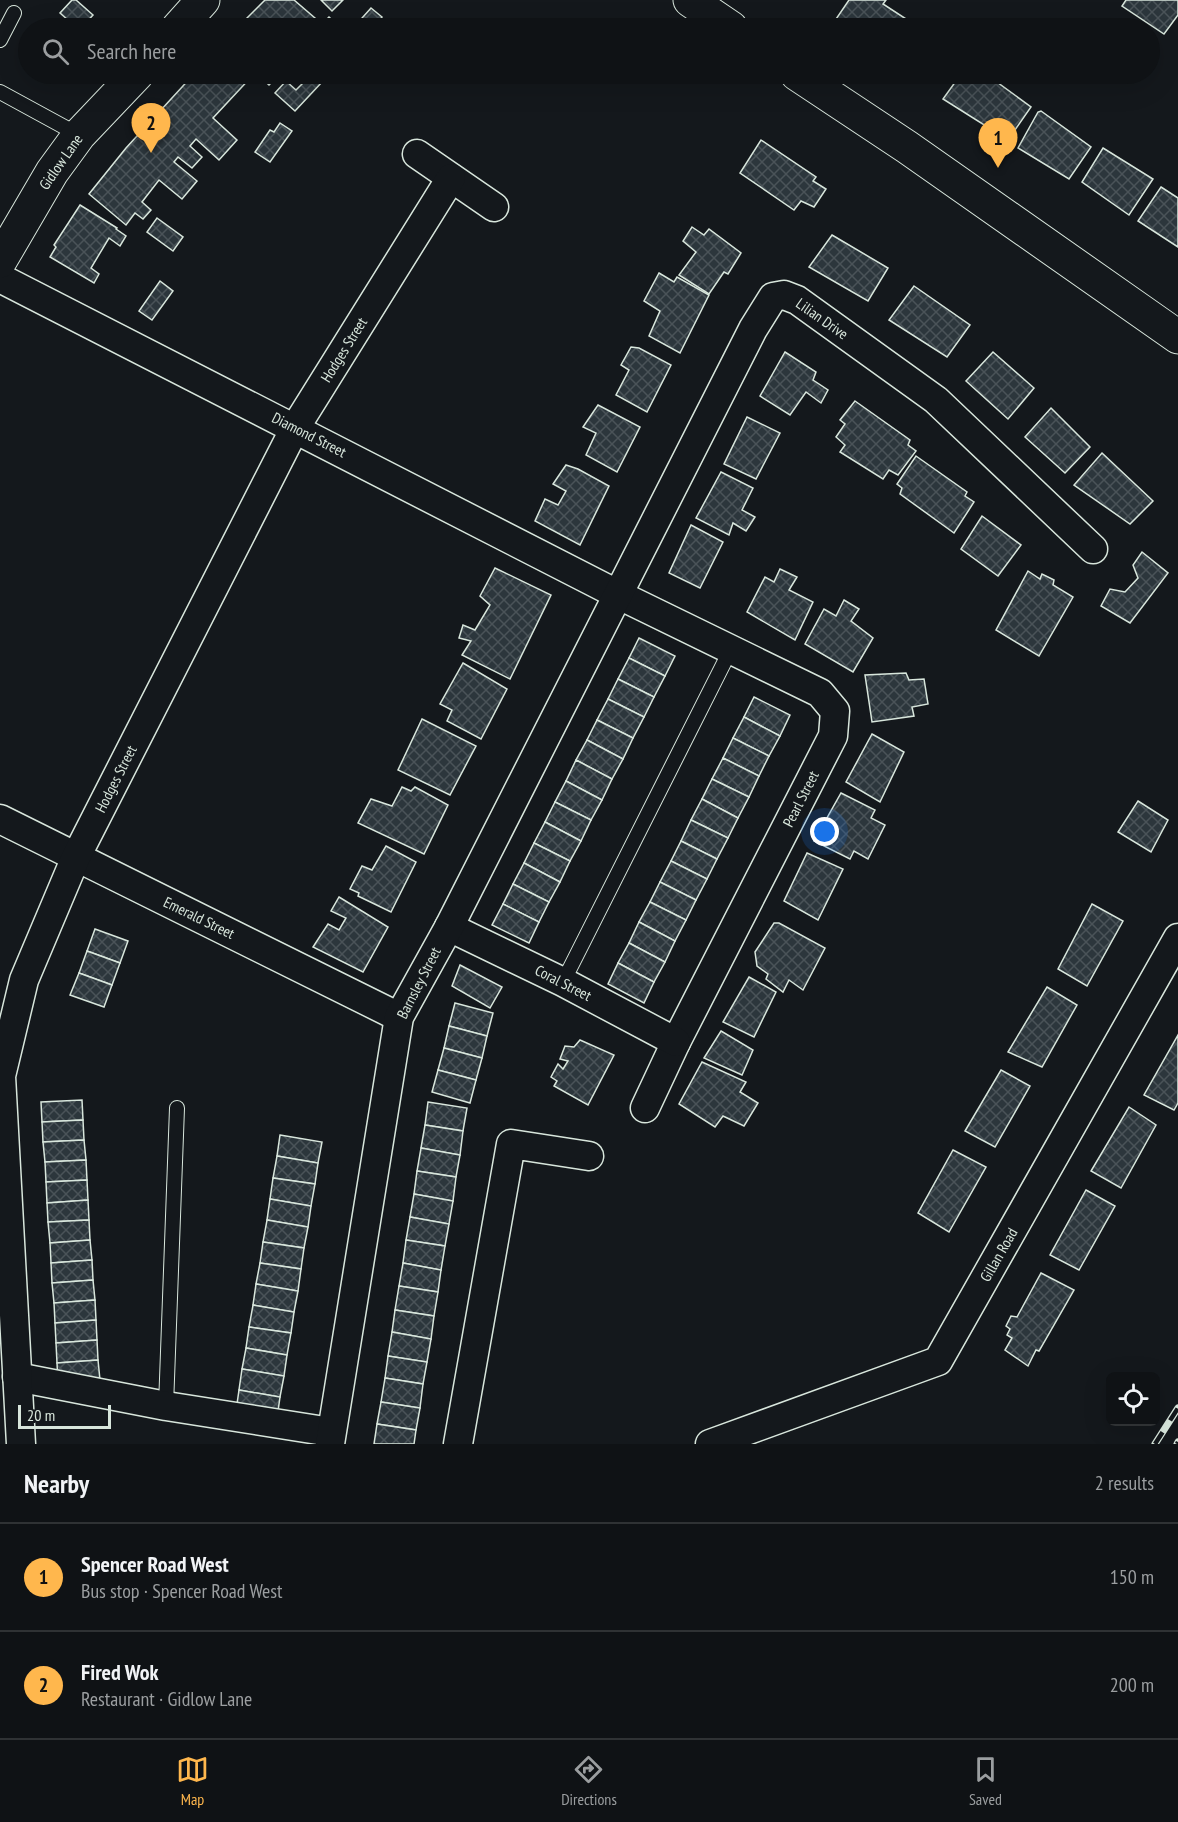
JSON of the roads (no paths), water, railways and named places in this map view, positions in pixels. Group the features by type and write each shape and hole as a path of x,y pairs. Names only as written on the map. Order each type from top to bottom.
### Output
{"street":[{"path":"187,18 203,0"},
{"path":"690,0 716,18"},
{"name":"Gidlow Lane","path":"0,261 52,172 79,135 127,84"},
{"path":"812,84 917,154 1178,338"},
{"path":"417,154 495,207"},
{"name":"Hodges Street","path":"21,1444 11,1370 1,1076 24,980 76,858 295,428 451,178"},
{"name":"Diamond Street","path":"0,278 617,594"},
{"name":"Lilian Drive","path":"617,594 753,329 773,297 784,295 797,300 936,400 1093,549"},
{"name":"Pearl Street","path":"617,594 820,693 835,711 833,736 676,1042 645,1108"},
{"name":"Barnsley Street","path":"331,1438 399,1017 449,927 617,594"},
{"name":"Emerald Street","path":"0,819 399,1017"},
{"name":"Coral Street","path":"449,927 563,982 676,1042"},
{"name":"Gillan Road","path":"710,1444 938,1361 1178,938"},
{"path":"458,1444 512,1144 589,1156"},
{"path":"11,1370 166,1406 331,1438"}],"lane":[{"path":"0,40 14,13"},
{"path":"0,92 79,135"},
{"path":"563,982 731,649"},
{"path":"166,1406 177,1108"}],"railway":[{"path":"1155,1444 1178,1408"}],"place":[{"name":"Fired Wok","path":"151,153"},
{"name":"Spencer Road West","path":"998,168"}]}
